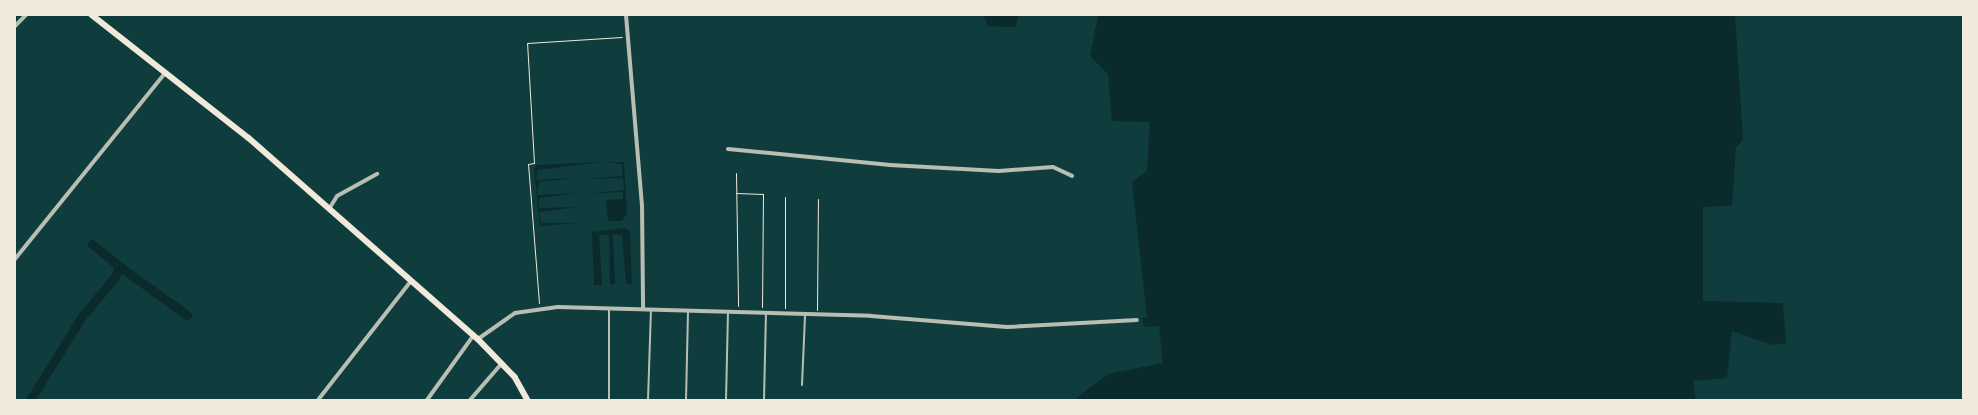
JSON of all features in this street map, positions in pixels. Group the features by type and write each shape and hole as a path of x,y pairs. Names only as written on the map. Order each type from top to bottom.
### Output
{"main road":[{"path":"92,15 166,72 329,208 476,337 502,362 528,400"}],"street":[{"path":"15,26 26,15"},
{"path":"626,15 626,37 642,205 643,308"},
{"path":"15,259 166,72"},
{"path":"728,149 890,165 999,170 1053,167 1072,176"},
{"path":"329,208 337,196 377,174"},
{"path":"318,400 411,281"},
{"path":"427,400 476,337 511,316 539,309 688,309 1007,327 1137,320"},
{"path":"470,400 502,362"}],"lane":[{"path":"609,308 609,400"},
{"path":"648,400 651,308"},
{"path":"686,400 688,309"},
{"path":"726,400 728,311"},
{"path":"764,313 764,400"},
{"path":"802,385 805,315"}],"path":[{"path":"539,309 528,164 534,163 527,43 626,37"},
{"path":"736,173 738,311"},
{"path":"736,193 763,194 764,313"},
{"path":"785,197 785,314"},
{"path":"817,315 818,199"}],"water":[{"path":"983,15 1019,15 1015,27 988,26"},
{"path":"1098,15 1735,15 1743,140 1736,147 1732,206 1703,207 1703,301 1783,303 1786,343 1772,345 1732,331 1727,378 1693,381 1696,400 1074,400 1108,374 1163,363 1159,326 1144,327 1142,318 1147,317 1132,182 1147,170 1150,122 1112,121 1108,74 1090,56"},
{"path":"603,162 537,170 537,180 576,178 539,182 537,195 576,193 539,198 539,208 576,207 539,212 541,223 577,223 540,226 534,169 537,165"},
{"path":"606,162 624,162 627,214 622,221 608,221 606,200 623,199 623,192 586,194 624,190 623,178 585,179 622,176 622,164"},
{"path":"625,228 630,231 632,284 626,283 622,235 613,234 615,284 610,285 609,235 599,235 602,285 594,285 592,232"}],"waterway":[{"path":"30,400 82,316 115,277 119,266 92,244"},
{"path":"119,266 187,315"}]}
